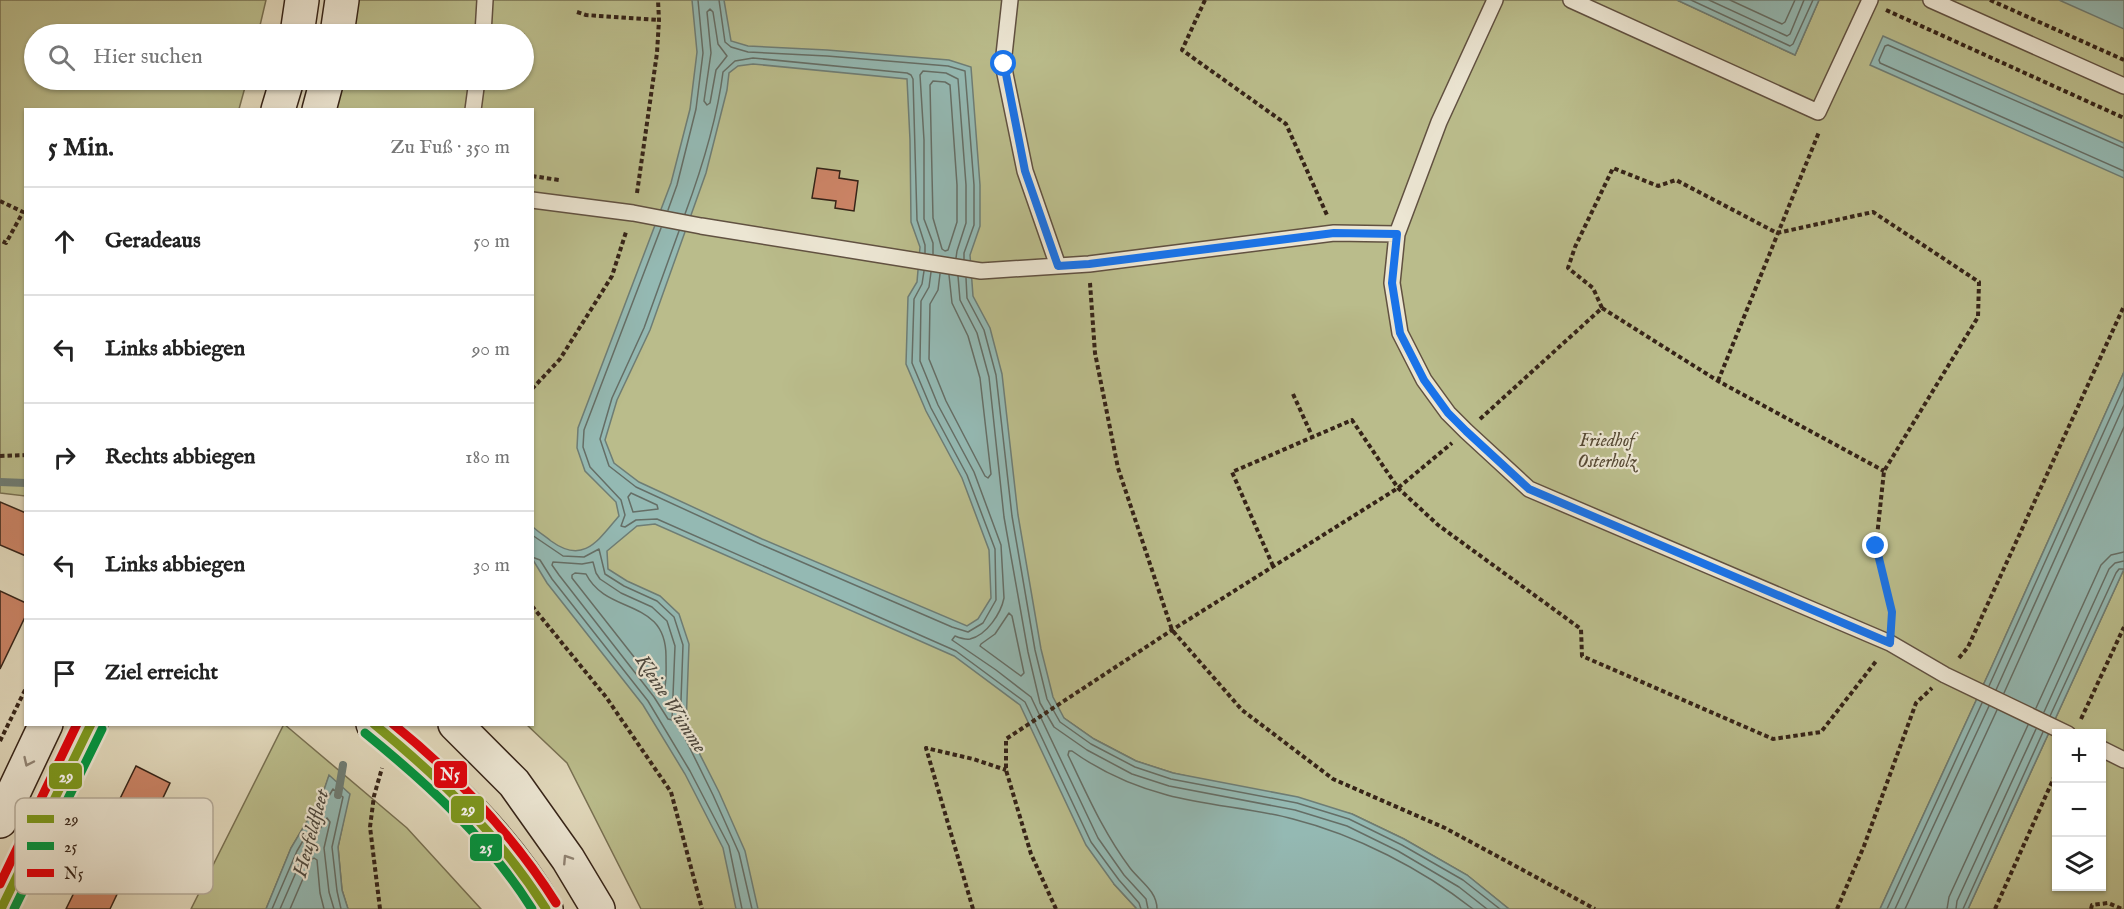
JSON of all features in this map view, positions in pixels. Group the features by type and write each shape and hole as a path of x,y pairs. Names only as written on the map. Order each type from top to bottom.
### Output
{"main road":[{"path":"298,24 302,0"},
{"path":"338,24 342,0"},
{"path":"279,108 284,90"},
{"path":"320,108 324,90"},
{"path":"0,821 45,726"},
{"path":"55,798 90,726"},
{"path":"457,726 514,783 568,860 598,909"},
{"path":"382,731 428,769 479,818 511,856 546,909"},
{"path":"1,909 15,880"}],"lane":[{"path":"484,24 485,0"},
{"path":"1011,0 1004,64 1025,171 1058,266"},
{"path":"1495,0 1439,122 1397,234 1392,283 1400,333 1424,380 1448,413 1529,489 1890,643 1968,686 2070,729"},
{"path":"1571,0 1818,112 1869,1"},
{"path":"1931,0 2124,86"},
{"path":"473,108 476,90"},
{"path":"534,200 633,213 915,262 981,271 1089,264 1334,233 1397,234"},
{"path":"2106,751 2124,760"}],"path":[{"path":"1204,0 1182,50 1286,124 1334,233"},
{"path":"1990,0 2124,60"},
{"path":"1869,1 2124,118"},
{"path":"577,12 586,15 659,20"},
{"path":"1718,381 1819,135 1818,112"},
{"path":"1273,566 1232,472 1352,420 1398,488 1438,525 1581,629 1582,656 1773,739 1821,732 1890,643 1892,612 1876,546 1884,471 1978,317 1979,282 1873,212 1777,233 1676,180 1658,186 1613,168 1575,247 1568,268 1593,288 1602,308 1718,381 1884,471"},
{"path":"0,201 23,212 6,243 0,240"},
{"path":"1089,264 1095,353 1118,468 1172,630 1242,710 1333,779 1445,828 1595,909"},
{"path":"1837,909 1864,846 1916,703 1946,675 1968,647 2124,306"},
{"path":"1056,909 1031,854 1006,770 1006,739 1172,630 1398,488 1466,431 1602,308"},
{"path":"1293,394 1313,438"},
{"path":"0,456 24,455"},
{"path":"534,608 606,698 671,792 702,909"},
{"path":"2070,729 2124,627"},
{"path":"0,741 24,692"},
{"path":"380,909 370,827 382,731"},
{"path":"974,909 926,748 973,759 1006,770"},
{"path":"1995,909 2052,782"},
{"path":"2091,909 2092,905 2108,903 2122,909"}],"green space":[{"path":"0,0 266,0 260,24 24,24 24,90 244,90 239,108 24,108 24,496 0,493"},
{"name":"Friedhof Osterholz","path":"354,0 1677,0 1795,55 1819,0 2124,0 2124,372 1880,909 1509,909 1467,875 1404,839 1352,814 1173,773 1136,761 1094,739 1064,718 1114,884 1137,909 641,909 567,763 528,726 534,726 534,108 334,108 338,90 534,90 534,24 350,24"},
{"path":"2124,569 2124,909 1968,909"},
{"path":"283,726 286,726 407,828 481,909 348,909 342,890 338,847 349,794 329,776 322,796 291,848 266,909 191,909 199,894 213,894 213,865"}],"water":[{"path":"692,0 724,0 731,41 748,46 949,60 971,67 980,185 980,226 970,255 973,296 990,328 1002,374 1018,515 1041,649 1053,697 1064,718 1094,739 1136,761 1173,773 1298,797 1352,814 1404,839 1467,875 1509,909 1137,909 1114,884 1086,845 1020,705 954,656 655,524 637,526 607,551 608,569 627,581 660,596 679,614 689,644 686,727 719,792 745,851 758,909 736,909 723,848 685,774 643,705 547,583 534,562 534,528 563,548 573,551 581,550 597,541 619,516 616,502 585,471 577,448 578,428 671,183 690,109 697,52","holes":["753,64 907,79 911,222 920,247 917,282 908,297 906,364 926,411 962,478 989,550 991,598 978,619 967,626 762,539 639,482 614,463 605,440 617,400 650,330 706,173 727,90 729,73 738,66"]},
{"path":"1677,0 1819,0 1795,55"},
{"path":"2059,0 2124,0 2124,29"},
{"path":"1883,36 2124,143 2124,178 1870,65"},
{"path":"2124,372 2124,569 1968,909 1880,909 1992,666"},
{"path":"329,775 350,794 338,847 342,890 348,909 266,909 291,848 322,796"}],"building":[{"path":"817,168 840,171 839,178 858,181 854,211 835,208 836,201 812,198"},
{"path":"0,502 24,512 24,555 0,545"},
{"path":"0,591 24,602 24,619 0,669"},
{"path":"136,766 170,783 163,798 120,798"},
{"path":"73,894 117,894 110,909 66,909"}],"waterway":[{"name":"Kleine Wümme","path":"0,482 24,483"},
{"name":"Heufeldfleet","path":"338,795 343,765"}],"transit line":[{"name":"N5","path":"41,798 76,726"},
{"name":"29","path":"55,798 90,726"},
{"name":"29","path":"376,726 446,787 468,810 509,857 546,909"},
{"name":"N5","path":"395,726 461,785 502,829 556,903"},
{"name":"25","path":"68,798 102,729"},
{"name":"25","path":"365,733 434,793 477,836 515,883 532,909"},
{"name":"N5","path":"0,884 15,853"},
{"name":"29","path":"1,909 15,880"},
{"name":"25","path":"14,909 21,894"}],"route":[{"path":"1004,64 1025,171 1058,266 1334,233 1397,234 1392,283 1400,333 1424,380 1448,413 1529,489 1890,643 1892,612 1876,546"}]}
